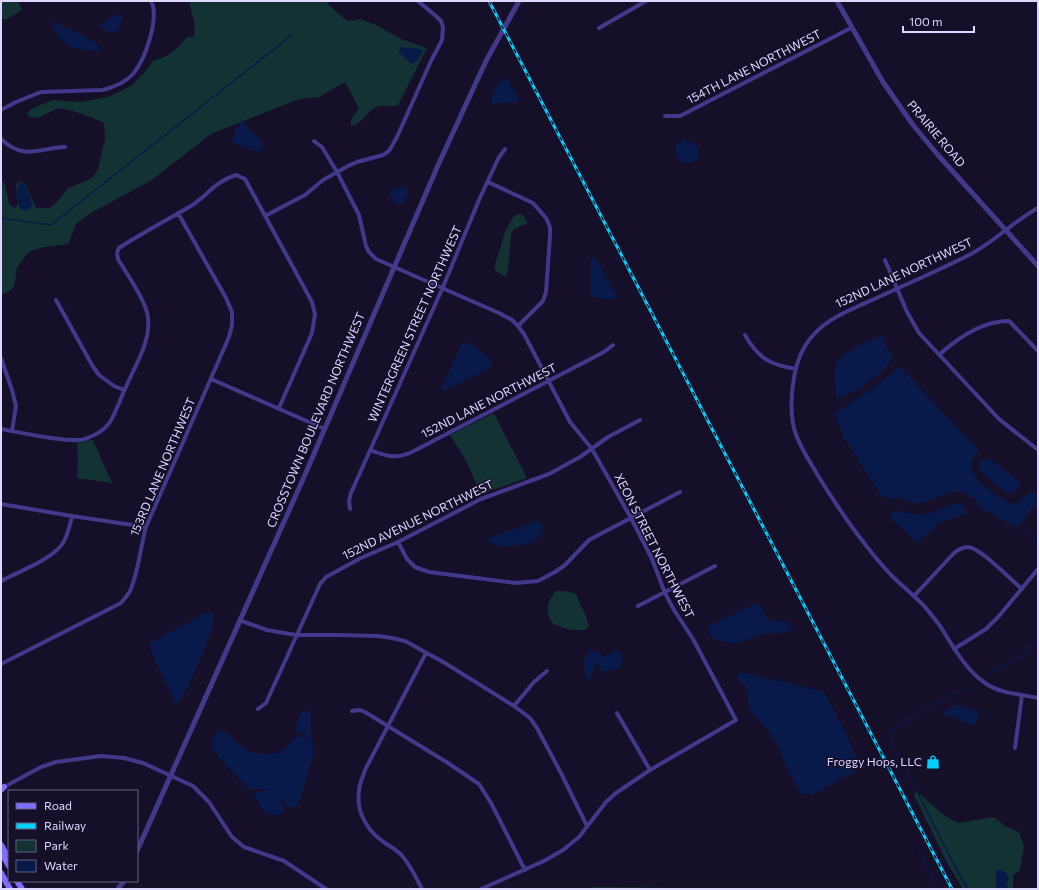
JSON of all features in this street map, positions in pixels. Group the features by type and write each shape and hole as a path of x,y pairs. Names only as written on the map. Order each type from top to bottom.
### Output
{"main road":[{"path":"1,845 8,857"},
{"path":"1,852 8,864"},
{"path":"1,860 8,870"},
{"path":"1,873 10,889"}],"street":[{"path":"1,110 41,92 103,90 113,88 125,81 133,74 139,65 151,34 154,23 154,12 151,1"},
{"path":"265,216 305,195 337,172 357,162 383,155 389,151 442,40 443,27 437,17 418,1"},
{"name":"CROSSTOWN BOULEVARD NORTHWEST","path":"138,849 325,429 394,267 476,82 503,28 520,1"},
{"path":"599,28 646,1"},
{"name":"PRAIRIE ROAD","path":"837,1 883,82 913,125 1038,266"},
{"name":"154TH LANE NORTHWEST","path":"665,116 680,116 851,28"},
{"path":"1,139 19,151 26,152 33,152 53,147 65,147"},
{"name":"XEON STREET NORTHWEST","path":"314,141 322,147 337,172 359,215 364,240 369,252 376,259 505,316 518,326 529,342 570,422 592,449 631,518 652,559 665,593 693,639 736,720 650,770"},
{"name":"WINTERGREEN STREET NORTHWEST","path":"350,509 349,501 351,493 479,200 498,159 505,149"},
{"path":"1,429 55,438 84,440 96,435 105,428 110,422 142,352 148,332 148,316 142,301 118,259 118,248 192,205 226,178 236,175 245,179 312,302 315,314 312,333 279,408"},
{"path":"488,182 533,203 546,218 550,227 546,292 543,301 518,326"},
{"name":"152ND LANE NORTHWEST","path":"1038,208 1018,220 972,253 836,316 823,324 804,347 796,369 792,393 792,412 795,430 801,446 849,524 892,576 922,604 941,627 954,649 974,674 986,684 1001,691 1038,698"},
{"name":"153RD LANE NORTHWEST","path":"1,664 121,603 130,592 146,527 229,337 232,325 232,312 226,298 178,213"},
{"path":"885,260 913,323 919,333 999,418 1038,450"},
{"path":"56,300 99,375 114,386 124,390"},
{"path":"940,354 963,335 997,321 1009,321 1038,351"},
{"path":"745,335 752,347 762,357 775,365 796,369"},
{"name":"152ND LANE NORTHWEST","path":"370,450 386,456 402,456 549,381 604,352 613,345"},
{"path":"1,358 16,406 12,431"},
{"path":"211,379 325,429"},
{"name":"152ND AVENUE NORTHWEST","path":"296,635 320,584 326,577 361,558 398,542 481,498 549,474 592,449 608,437 640,420"},
{"path":"398,542 407,559 415,567 429,572 516,584 529,583 538,581 565,565 589,540 680,492"},
{"path":"1,504 146,527"},
{"path":"1,581 49,556 57,550 63,543 68,532 72,516"},
{"path":"914,596 954,553 960,548 969,547 977,550 990,560 1022,589"},
{"path":"638,606 715,566"},
{"path":"954,649 986,629 999,616 1038,569"},
{"path":"239,620 266,630 296,635 378,636 405,641 426,653 514,706 530,718 537,728 587,826"},
{"path":"258,709 266,703 296,635"},
{"path":"422,889 403,857 372,833 364,819 358,800 361,781 365,770 426,653"},
{"path":"514,706 534,682 547,671"},
{"path":"1015,748 1022,695"},
{"path":"352,711 360,710 365,712 448,763 479,784 491,803 525,870"},
{"path":"481,889 544,861 563,850 579,837 606,802 616,793 650,770 617,713"},
{"path":"2,788 41,767 56,762 101,756 143,763 193,786 203,794 232,837 244,847 284,861 326,889"}],"green space":[{"path":"1,1 18,1 22,10 5,20 1,18"},
{"path":"189,1 327,1 329,5 347,21 360,19 376,25 401,39 427,48 398,105 379,106 372,110 360,122 351,126 351,120 359,108 345,82 319,97 299,99 211,134 152,180 91,213 76,224 68,244 42,248 28,253 17,268 15,283 12,289 4,294 1,293 1,180 5,184 9,204 15,208 18,204 16,184 20,181 25,184 36,208 50,208 58,201 67,189 92,178 98,169 105,139 104,123 81,114 58,109 33,118 29,117 27,113 33,108 53,100 79,102 108,97 131,86 154,60 160,59 173,52 187,37 194,37 195,24"},
{"path":"518,214 522,214 528,223 514,229 511,234 508,272 505,276 498,273 494,268 505,232 513,217"},
{"path":"494,413 527,478 481,494 465,459 450,435"},
{"path":"93,440 112,483 77,478 77,443"},
{"path":"556,591 565,591 576,594 589,627 585,630 571,630 553,624 548,608 550,600"},
{"path":"916,791 945,816 958,823 994,817 1005,826 1019,832 1024,846 1020,870 1013,876 1013,889 963,889 947,863 914,795"},
{"path":"595,887 678,888 679,889 586,889"}],"water":[{"path":"119,14 122,16 122,19 118,31 108,31 100,25 115,15"},
{"path":"50,20 84,36 97,44 100,51 84,50 69,46 59,37"},
{"path":"401,47 420,49 423,51 416,62 411,64 398,51"},
{"path":"502,78 507,80 518,97 517,103 506,102 492,104 492,95"},
{"path":"241,120 262,142 263,147 258,152 245,148 231,141"},
{"path":"683,140 690,142 698,148 699,156 691,163 682,162 677,155 677,144"},
{"path":"20,182 25,185 32,203 32,206 26,211 20,208 18,203 17,191"},
{"path":"401,186 407,188 408,194 402,205 398,205 393,200 389,192"},
{"path":"594,255 618,298 601,299 590,296 590,263"},
{"path":"880,336 884,336 884,343 892,355 892,359 875,377 861,387 838,399 834,374 839,360 849,351"},
{"path":"464,342 467,342 486,355 492,367 443,391 442,387"},
{"path":"899,367 979,450 970,463 971,470 979,482 1011,504 1020,502 1030,491 1038,496 1038,506 1033,507 1019,526 1011,526 995,515 981,509 976,500 962,491 948,493 929,501 918,503 911,503 900,497 888,499 881,495 843,436 835,413 868,392"},
{"path":"987,457 1021,483 1016,491 1009,493 1005,491 978,468 980,462"},
{"path":"956,503 964,506 967,513 939,523 917,543 889,516 897,510 915,515 931,513"},
{"path":"539,521 544,530 538,538 527,544 504,546 497,545 486,539 534,522"},
{"path":"756,603 759,605 768,620 787,622 792,627 791,630 757,635 742,642 736,643 723,642 711,636 708,628 711,625"},
{"path":"208,612 212,612 214,617 213,625 205,649 186,690 176,705 155,660 150,648 150,643"},
{"path":"591,649 601,654 603,657 618,650 623,660 622,664 615,669 601,671 599,668 600,663 598,662 589,680 587,679 583,662"},
{"path":"745,673 824,692 846,733 861,768 812,795 802,794 792,779 770,733 749,707 747,688 737,677 737,674"},
{"path":"954,705 979,711 976,723 970,725 942,713"},
{"path":"304,710 311,712 311,738 314,753 302,794 295,808 287,806 283,799 280,798 284,811 280,814 269,815 263,810 255,798 255,794 270,790 249,789 213,749 213,741 219,730 224,731 243,748 253,752 260,754 279,753 286,748 295,737 306,737 306,735 297,732 296,729 298,720"},
{"path":"1000,869 1007,874 1009,879 1006,884 1009,889 996,889 996,871"}],"waterway":[{"path":"1,218 51,225 292,35"},
{"path":"861,385 866,396"},
{"path":"1018,525 1038,542"},
{"path":"994,672 1024,654 1038,637"},
{"path":"963,688 887,732 955,867 968,889"},
{"path":"918,851 938,889"}],"railway":[{"path":"489,1 952,889"}],"place":[{"name":"Froggy Hops, LLC","path":"933,762"}]}
